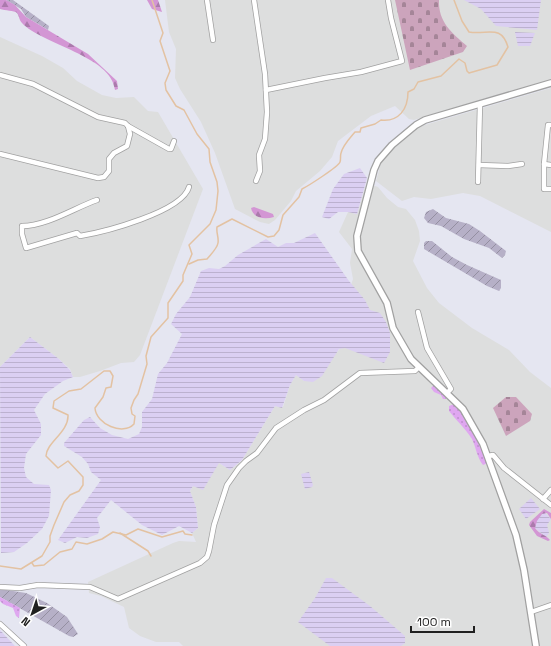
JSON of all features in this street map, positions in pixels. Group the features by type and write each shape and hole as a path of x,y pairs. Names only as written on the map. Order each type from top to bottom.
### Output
{"street":[{"path":"207,0 213,40"},
{"path":"254,0 260,35 267,112 266,139 259,155 260,171 256,181"},
{"path":"266,90 361,72 402,61 388,0"},
{"path":"0,75 33,84 98,117 125,123 169,149 174,141"},
{"path":"536,646 516,535 488,456 464,409 411,359 393,328 387,303 358,251 357,236 376,164 392,145 416,125 425,120 551,83"},
{"path":"478,182 480,104"},
{"path":"551,125 548,125 544,164 544,189 551,189"},
{"path":"0,154 98,178 104,177 109,171 109,159 114,153 127,146 130,134 128,126"},
{"path":"479,165 508,166 522,164"},
{"path":"544,164 551,165"},
{"path":"97,200 77,207 70,212 30,226 22,226 22,234 26,248 76,233 80,236 109,231 178,202 187,192 189,187"},
{"path":"418,312 420,326 427,348 451,389 447,393"},
{"path":"0,587 20,588 38,585 90,586 118,599 200,563 206,557 214,525 227,486 239,468 257,453 276,428 304,410 324,400 360,373 415,371 419,368"},
{"path":"488,456 493,455 504,468 551,505"},
{"path":"543,499 551,490"},
{"path":"530,612 551,605"},
{"path":"0,624 24,646"}],"shaded area":[{"path":"6,0 13,0 49,26 48,30 26,17 21,9"},
{"path":"165,0 551,0 551,80 414,120 409,119 395,106 371,116 338,141 332,157 320,171 296,191 291,201 275,220 269,224 260,222 235,209 215,153 201,122 180,89 175,78 176,49 169,32"},
{"path":"464,0 541,0 537,30 496,26 481,9"},
{"path":"515,32 535,33 530,46 518,46"},
{"path":"0,37 42,56 63,68 77,81 102,95 116,98 134,97 148,111 158,112 203,189 140,355 134,362 121,363 80,377 73,377 70,369 30,337 0,367"},
{"path":"551,88 551,232 480,196 463,193 431,199 414,197 402,201 376,181 382,159 418,127"},
{"path":"360,168 367,178 357,214 338,212 329,219 322,217 333,189 344,174"},
{"path":"372,185 378,187 387,198 398,207 406,209 415,220 419,231 420,241 413,261 427,288 439,303 472,328 509,350 530,372 551,388 551,646 183,646 179,642 156,642 140,636 129,628 124,607 101,596 89,593 88,582 173,543 179,541 196,542 192,533 198,528 196,507 190,491 193,486 219,463 230,470 242,460 275,406 283,407 290,385 296,375 304,381 339,350 347,329 350,288 353,279 350,263 352,249 339,232 348,212 357,214 365,187"},
{"path":"433,209 446,218 469,224 480,231 506,251 505,255 502,258 489,248 464,239 441,226 428,223 424,218 426,212"},
{"path":"315,233 349,281 365,300 370,310 380,313 386,322 390,333 390,352 384,363 345,348 339,349 322,376 313,382 304,381 296,375 290,385 282,408 275,406 242,460 230,470 219,463 203,490 193,486 190,491 196,507 198,528 192,533 179,526 162,535 142,525 111,500 97,518 100,527 98,534 87,538 77,537 65,543 58,540 101,480 91,472 88,464 82,457 64,446 64,443 84,420 90,417 100,428 112,435 128,439 139,434 142,427 142,412 152,399 158,374 167,363 182,334 171,324 176,314 190,297 201,271 209,268 219,269 238,255 266,239 278,247 286,243 294,243"},
{"path":"426,241 432,241 452,257 501,280 501,288 499,291 487,286 424,249 424,243"},
{"path":"30,337 59,359 70,370 73,377 63,381 45,394 34,410 41,424 41,435 26,454 24,468 26,477 34,484 49,485 51,490 49,516 42,529 27,543 14,552 1,553 0,367"},
{"path":"434,385 445,395 446,399 443,399 441,395 434,392 431,388"},
{"path":"454,404 470,422 488,463 483,465 479,459 472,439 449,411 449,406"},
{"path":"309,472 313,485 312,487 305,489 301,474"},
{"path":"531,498 540,509 526,519 519,509"},
{"path":"544,512 551,519 547,525 549,533 546,537 535,528 536,521"},
{"path":"326,578 332,578 370,606 405,636 405,643 401,646 330,646 298,622 315,598"},
{"path":"0,589 26,593 47,603 67,617 78,634 73,637 69,636 0,597"},
{"path":"0,597 20,608 19,618 16,616 13,608 3,604 0,601"},
{"path":"0,630 15,646 0,646"}],"green space":[{"path":"0,0 6,0 15,5 26,17 88,54 117,81 118,89 115,90 111,78 102,68 89,59 31,31 22,23 16,12 0,9"},
{"path":"147,0 158,0 162,12 152,9"},
{"path":"395,0 439,0 439,8 443,21 451,32 467,46 463,52 410,70"},
{"path":"254,207 273,214 274,217 263,218 257,216 251,208"},
{"path":"506,397 516,397 532,414 530,421 506,436 493,408"},
{"path":"544,509 551,513 551,519 547,513 542,514 537,521 535,528 538,532 550,540 548,541 537,536 529,525 530,522"}],"waterway":[{"path":"0,566 21,569 42,556 50,542 50,536 64,502 70,495 79,491 83,485 83,477 68,461 58,468 46,456 50,446 65,427 68,415 53,408 54,401 69,391 81,389 104,371 110,371 113,376 111,387 106,388 103,397 95,408 97,414 105,423 117,428 123,429 134,424 135,416 132,414 131,408 138,394 147,364 146,356 151,337 168,318 168,303 183,281 183,275 192,254 189,245 210,224 216,210 218,191 217,182 210,162 209,149 197,134 184,110 176,106 166,90 165,83 170,71 160,41 163,33 152,0"},
{"path":"189,264 198,260 207,259 215,250 217,245 217,227 232,219 268,237 274,236 279,230 283,215 299,197 302,189 338,164 343,147 355,132 360,132 361,128 375,124 381,120 393,119 397,117 404,109 408,98 408,92 414,89 418,82 441,76 459,59 465,63 469,73 497,65 508,47 502,35 493,32 469,32 462,21 454,0"},
{"path":"32,563 34,566 44,565 60,552 72,549 76,542 87,544 102,539 113,532 126,535 138,529 162,537 183,531 185,534 192,535"},
{"path":"120,533 148,551 151,556"}]}
